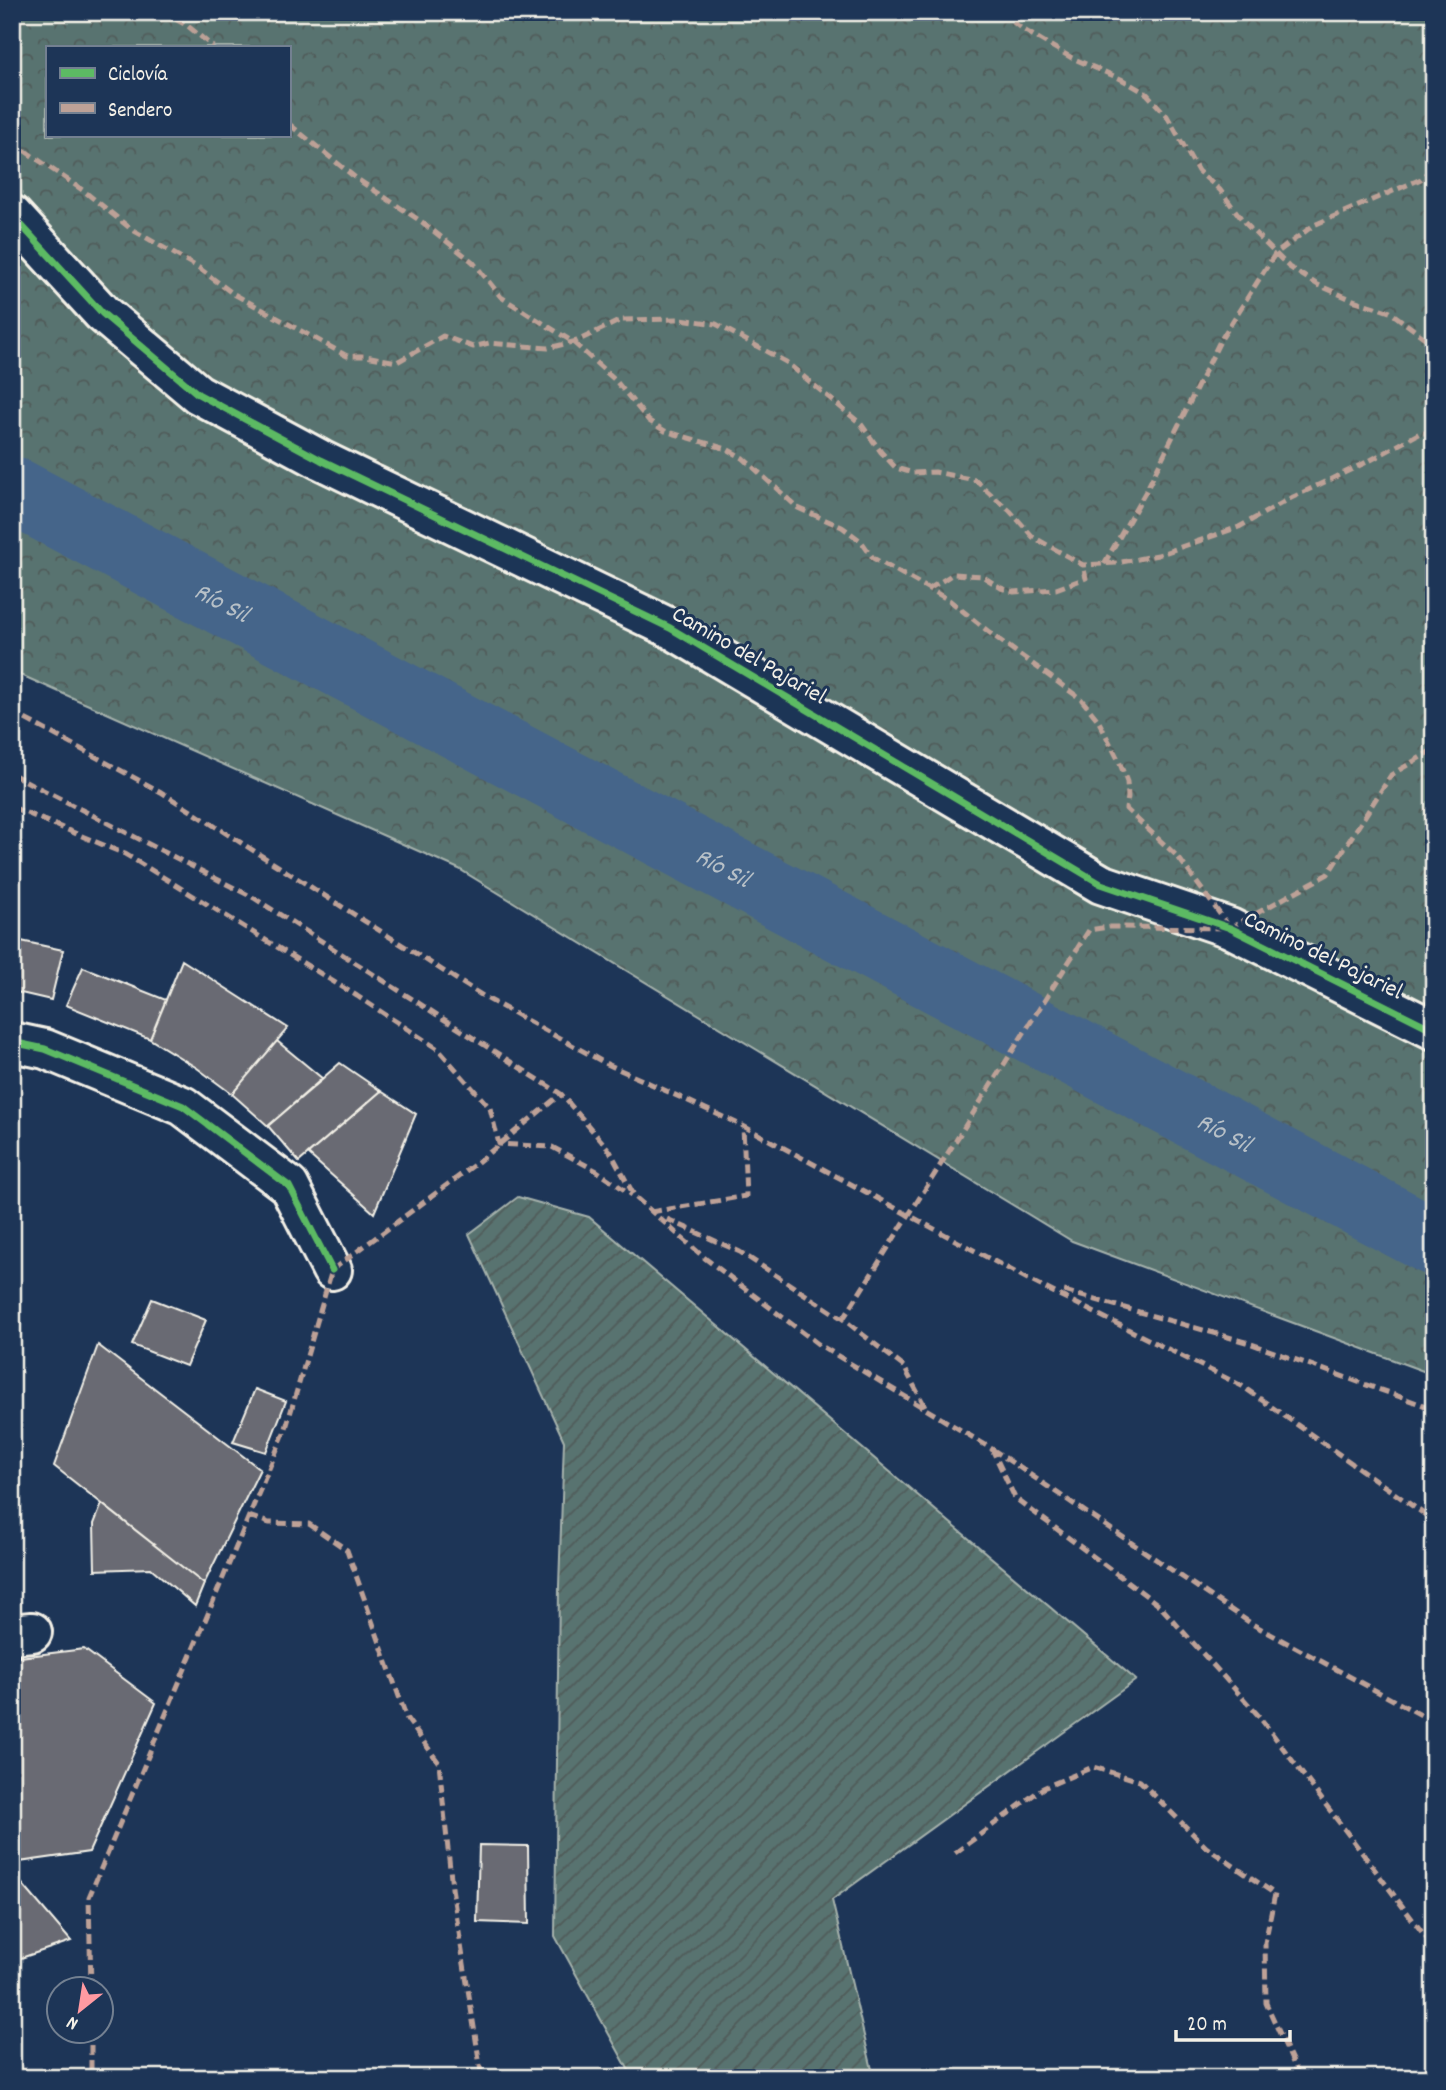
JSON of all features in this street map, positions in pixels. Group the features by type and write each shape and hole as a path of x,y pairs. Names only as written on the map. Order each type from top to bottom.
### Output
{"street":[{"name":"Camino del Pajariel","path":"12,215 102,313 198,394 321,460 670,628 1101,884 1230,928 1434,1030"},
{"path":"12,1042 45,1049 183,1106 289,1185 332,1270"}],"green space":[{"path":"12,12 1434,12 1434,1375 1072,1241 459,869 12,671"},
{"path":"518,1197 589,1217 1136,1680 832,1900 874,2078 633,2078 555,1936 559,1586 564,1441 469,1234"}],"building":[{"path":"12,939 63,950 51,1000 12,991"},
{"path":"182,960 288,1028 232,1094 150,1039"},
{"path":"83,967 166,1000 150,1039 66,1005"},
{"path":"277,1041 323,1079 268,1126 232,1094"},
{"path":"340,1063 381,1091 299,1162 268,1126"},
{"path":"381,1091 416,1114 374,1213 308,1154"},
{"path":"152,1299 206,1320 186,1366 132,1345"},
{"path":"98,1345 260,1469 204,1584 54,1466"},
{"path":"255,1389 286,1401 266,1452 233,1442"},
{"path":"102,1504 204,1584 195,1606 151,1568 95,1570 94,1524"},
{"path":"84,1649 156,1703 89,1852 12,1863 12,1658"},
{"path":"479,1845 528,1846 529,1924 477,1922"},
{"path":"12,1872 71,1941 12,1961"}],"waterway":[{"name":"Río Sil","path":"12,490 1434,1242"}],"marked path":[{"path":"162,12 188,26 212,46"},
{"path":"1001,12 1022,29 1072,58 1121,79 1147,94 1167,116 1198,171 1220,190 1244,222 1289,267 1318,285 1390,312 1434,345"},
{"path":"290,125 357,179 422,222 473,262 501,297 573,342 616,381 649,421 665,431 727,449 743,458 798,508 842,527 861,541 873,558 949,600 1081,699 1098,720 1119,761 1127,782 1126,809 1178,857 1228,925"},
{"path":"12,142 84,191 131,229 199,268 232,293 347,356 366,356 397,362 443,336 473,347 489,343 548,348 577,341 621,320 681,319 716,324 786,362 861,424 896,468 913,473 935,472 975,480 1010,511 1033,537 1083,565 1117,563 1158,555 1239,527 1420,433 1434,433"},
{"path":"1104,564 1146,491 1220,341 1275,254 1314,225 1421,179 1434,165"},
{"path":"929,589 953,574 982,576 1001,588 1014,592 1056,589 1086,578 1083,565"},
{"path":"12,712 161,792 486,998 605,1063 743,1126 1033,1282 1242,1386 1434,1521"},
{"path":"843,1319 1089,930 1109,927 1230,928 1328,874 1391,775 1434,749"},
{"path":"12,774 254,898 561,1094 610,1151 635,1197 706,1259 818,1344 992,1449 1015,1498 1160,1606 1258,1715 1434,1948"},
{"path":"12,807 125,854 357,996 438,1049 490,1108 499,1144 552,1147 597,1171 632,1195"},
{"path":"91,1974 89,1897 286,1428 332,1270 474,1165 561,1094"},
{"path":"651,1212 746,1196 743,1126"},
{"path":"667,1219 740,1252 843,1319 904,1367 927,1410"},
{"path":"1064,1291 1246,1342 1434,1409"},
{"path":"992,1449 1252,1624 1434,1722"},
{"path":"249,1516 269,1523 309,1524 347,1550 407,1719 439,1763 452,1888 482,2078"},
{"path":"1434,1586 1434,1592"},
{"path":"955,1853 1043,1788 1093,1767 1140,1781 1206,1847 1275,1894 1265,1943 1266,2003 1300,2078"},
{"path":"91,2044 91,2078"}],"cycle path":[{"path":"12,215 102,313 198,394 321,460 670,628 1101,884 1230,928 1434,1030"},
{"path":"12,1042 45,1049 183,1106 289,1186 332,1270"}]}
